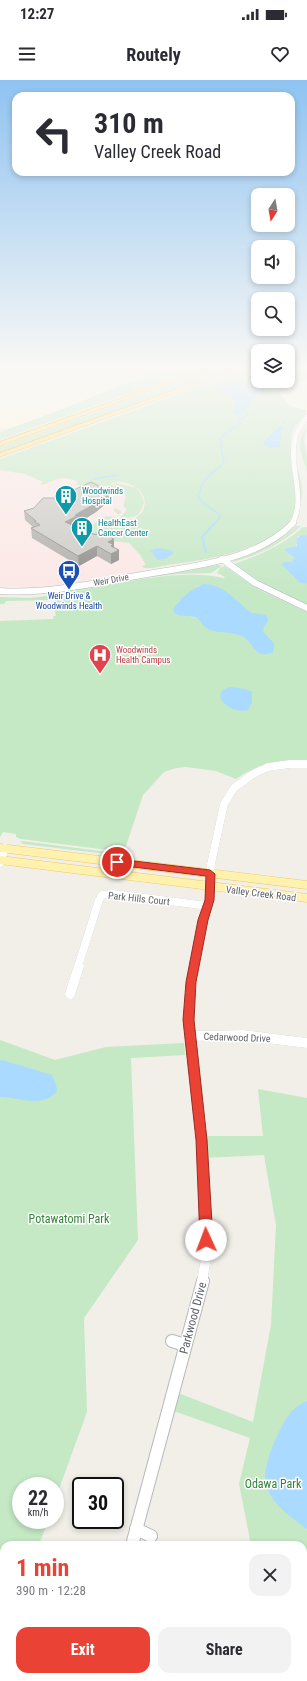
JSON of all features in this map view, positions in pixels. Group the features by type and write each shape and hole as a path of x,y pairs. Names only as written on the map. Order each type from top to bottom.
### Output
{"highway":[{"path":"0,455 28,445"}],"main road":[{"name":"Valley Creek Road","path":"3,848 307,885"},
{"name":"Valley Creek Road","path":"0,861 307,898"}],"street":[{"path":"296,445 300,462"},
{"name":"Weir Drive","path":"0,591 23,592 53,590 222,559 247,551 273,538 294,523 303,507"},
{"path":"222,559 255,583 307,608"},
{"name":"Parkwood Drive","path":"133,1541 204,1276 207,1252 202,1140 190,1036 189,1012 191,982 202,926 208,906 210,864 223,808 227,798 234,788 253,774 268,767 290,764 307,764"},
{"path":"0,861 3,848"},
{"name":"Park Hills Court","path":"70,994 101,896 106,894 114,894 208,906"},
{"name":"Cedarwood Drive","path":"190,1036 242,1035 307,1043"},
{"path":"172,1341 185,1346"},
{"path":"136,1529 152,1536"}],"shaded area":[{"path":"39,445 291,445 302,486 300,502 289,521 275,533 249,547 228,555 49,588 0,586 0,459"}],"green space":[{"path":"6,445 20,445 0,452 0,447"},
{"path":"39,445 291,445 302,485 301,501 294,517 282,530 266,540 248,548 209,559 144,568 142,566 146,565 140,555 129,543 78,537 80,528 75,524 85,520 93,524 107,516 116,517 112,520 112,522 124,519 133,519 143,511 145,501 143,495 134,486 121,482 110,484 122,491 119,492 113,488 102,485 81,486 76,484 78,482 68,478 42,485 40,484 43,482 25,474 0,470 0,459"},
{"path":"300,445 305,445 307,456 307,471 301,454"},
{"path":"117,483 136,488 141,494 144,502 141,511 136,516 114,521 122,516 127,509 123,506 126,496 122,487 112,484"},
{"path":"115,508 122,512 119,515 114,511"},
{"path":"296,526 301,526 278,543 252,556 233,562 235,559 265,547 284,536"},
{"path":"303,527 307,527 307,535 298,536 296,539 297,544 295,547 295,558 291,562 281,563 296,579 307,584 307,604 260,582 234,564 271,549"},
{"path":"218,565 222,566 211,573 177,574 143,578 70,592 70,590"},
{"name":"Woodwinds Health Campus","path":"225,566 256,588 307,612 307,760 288,760 261,766 236,779 216,771 186,767 176,768 164,772 143,795 124,852 21,839 16,837 16,834 3,832 0,837 0,621 54,619 53,616 56,616 53,602 57,595 163,576 205,575 224,578 225,577 217,573 220,568","holes":["207,584 215,586 221,590 208,629 199,619 189,616 177,603 198,586"]},
{"path":"54,595 51,600 6,601 4,604 0,604 0,597 29,598"},
{"path":"22,841 123,854 123,856 24,844 20,842"},
{"name":"Potawatomi Park","path":"0,1040 55,1060 106,1047 184,1043 185,1055 131,1058 138,1240 84,1318 87,1412 63,1477 12,1477 12,1529 45,1529 40,1541 0,1541"},
{"name":"Odawa Park","path":"258,1089 307,1098 307,1541 250,1541 239,1484 250,1438 168,1409 173,1391 253,1422 271,1325 276,1225 264,1155 203,1158 201,1136 263,1136"}],"water":[{"path":"263,445 280,445 280,447 271,448"},
{"path":"301,535 307,535 307,584 299,582 281,564 284,562 291,562 295,558 284,550 297,546 296,539"},
{"path":"157,548 171,550 174,553 165,559 158,560 150,551"},
{"path":"204,584 210,584 223,589 249,611 267,616 268,621 263,628 263,631 274,644 273,652 262,654 255,649 246,638 233,634 212,631 206,628 196,618 191,616 181,616 174,612 173,609 179,601 195,588"},
{"path":"230,687 245,689 252,692 252,702 248,710 241,711 234,709 228,707 224,703 221,698 221,694 223,690"},
{"path":"2,1060 52,1075 57,1091 45,1100 38,1101 0,1097 0,1061"},
{"path":"307,1401 307,1529 279,1506 270,1494 265,1480 268,1459 282,1426 292,1411"}],"building":[{"path":"91,482 109,491 96,503 65,522 93,534 108,536 114,539 108,542 113,544 111,546 119,550 111,554 97,546 78,556 31,528 40,525 24,511 34,508 43,498 72,498 65,494"}],"waterway":[{"path":"214,524 221,516 202,502 198,496 203,482 224,462 221,445"},
{"path":"94,479 118,475"},
{"path":"206,552 202,537 215,523"}],"place":[{"name":"Woodwinds Hospital","path":"66,516"},
{"name":"HealthEast Cancer Center","path":"82,548"},
{"name":"Weir Drive & Woodwinds Health","path":"69,590"},
{"name":"Woodwinds Health Campus","path":"100,674"}],"route":[{"path":"117,862 210,874 210,896 197,948 189,1001 190,1036 202,1140 206,1240"}]}
